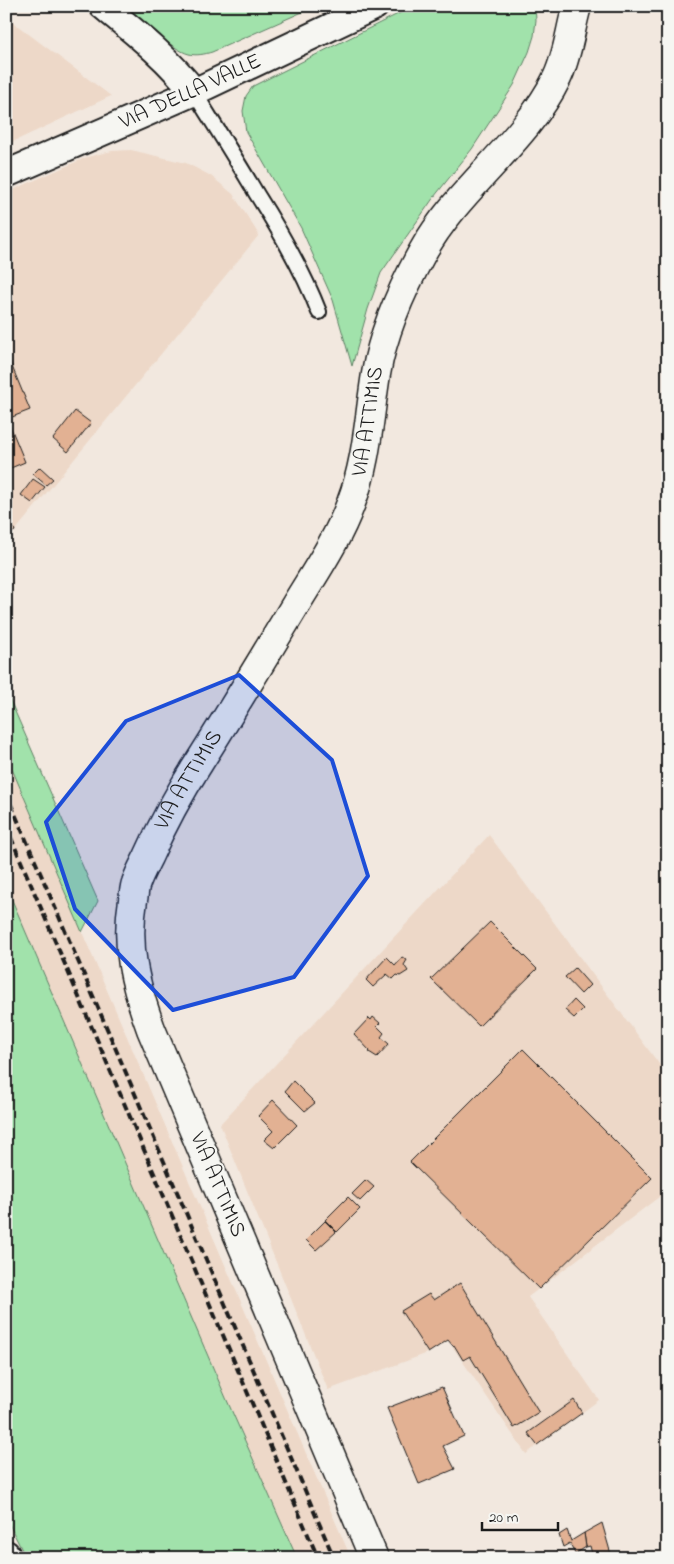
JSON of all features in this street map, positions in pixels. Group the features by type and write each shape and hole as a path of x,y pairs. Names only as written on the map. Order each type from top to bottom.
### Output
{"street":[{"path":"103,6 162,56 182,76 194,92"},
{"name":"VIA DELLA VALLE","path":"6,174 194,92 375,6"},
{"name":"VIA ATTIMIS","path":"564,6 568,46"},
{"name":"VIA ATTIMIS","path":"374,1558 151,1029 140,1000 134,975 130,948 130,916 136,883 179,794 338,536 353,501 362,464 377,370 389,325 404,286 425,247 449,213 508,146 544,100 556,80 568,46 577,6"},
{"path":"6,1554 8,1558"}],"lane":[{"path":"194,92 293,256 312,292 319,312"}],"highlighted area":[{"path":"239,675 332,760 368,876 294,977 173,1010 75,909 46,822 126,721"}],"shaded area":[{"path":"6,17 111,96 6,145"},
{"path":"131,150 186,163 211,176 233,194 259,235 6,542 6,193 87,157 112,151"},
{"path":"6,755 351,1558 297,1558 226,1398 6,886"},
{"path":"489,835 668,1076 668,1190 528,1297 599,1400 526,1454 448,1340 428,1353 328,1390 220,1124"}],"green space":[{"path":"124,6 316,6 212,52 195,55 174,46"},
{"path":"414,6 535,6 534,36 514,85 472,149 434,197 381,273 368,309 352,366 333,300 301,228 246,132 243,111 246,96 253,86"},
{"path":"6,691 98,901 82,932 6,755"},
{"path":"6,886 226,1398 297,1558 26,1558 6,1518"}],"building":[{"path":"6,352 30,410 7,419 6,417"},
{"path":"75,411 91,423 68,452 53,439"},
{"path":"6,416 25,462 6,470"},
{"path":"40,467 53,479 46,485 33,474"},
{"path":"33,479 45,487 32,503 21,495"},
{"path":"6,511 15,531 6,535"},
{"path":"490,922 537,969 479,1026 431,979"},
{"path":"387,957 395,965 402,957 407,960 404,965 408,971 400,976 397,975 393,979 387,974 373,987 366,980"},
{"path":"575,968 590,985 581,994 565,977"},
{"path":"574,1000 583,1009 574,1018 565,1010"},
{"path":"373,1017 380,1023 377,1026 384,1033 381,1037 389,1044 377,1057 369,1052 354,1034 369,1018 371,1020"},
{"path":"523,1049 652,1178 539,1289 410,1162"},
{"path":"293,1081 315,1103 305,1111 285,1091"},
{"path":"273,1100 297,1125 274,1148 264,1140 273,1131 258,1116"},
{"path":"366,1180 374,1187 360,1201 352,1194"},
{"path":"348,1197 360,1209 337,1232 325,1220"},
{"path":"325,1221 336,1232 316,1250 306,1240"},
{"path":"460,1283 539,1413 514,1428 470,1356 463,1360 454,1345 448,1340 428,1353 401,1311 429,1294 434,1300"},
{"path":"442,1387 464,1436 443,1446 455,1469 419,1484 387,1408"},
{"path":"574,1400 582,1413 537,1445 528,1433"},
{"path":"602,1523 612,1558 593,1558 590,1546 586,1547 584,1533"},
{"path":"567,1530 571,1541 584,1533 586,1547 575,1554 570,1543 563,1547 559,1535"}],"railway":[{"path":"6,793 334,1558"},
{"path":"6,826 318,1558"}]}
